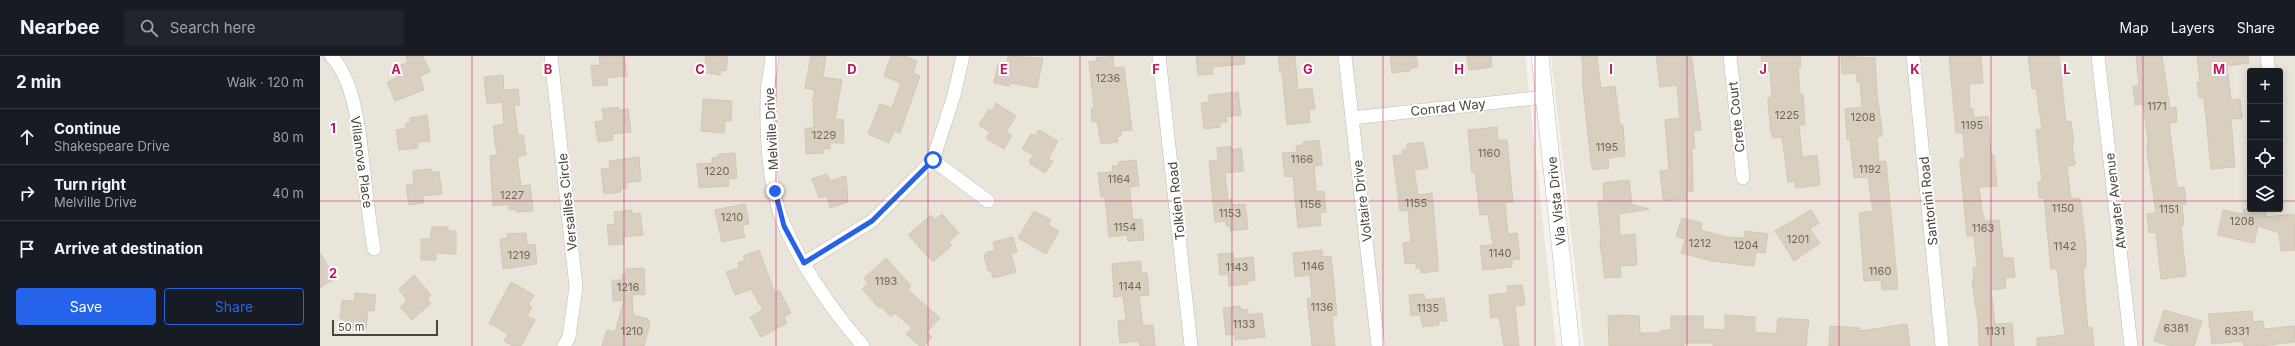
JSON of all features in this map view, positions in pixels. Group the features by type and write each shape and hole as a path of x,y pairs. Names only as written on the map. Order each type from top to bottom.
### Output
{"street":[{"name":"Villanova Place","path":"331,56 340,65 355,110 374,249"},
{"name":"Versailles Circle","path":"551,56 576,287 570,337 564,346"},
{"name":"Melville Drive","path":"772,56 767,97 769,147 775,191 784,226 804,263 836,315 863,346"},
{"path":"804,263 872,221 933,160 954,95 963,56"},
{"name":"Tolkien Road","path":"1159,56 1191,346"},
{"name":"Voltaire Drive","path":"1345,56 1378,346"},
{"name":"Via Vista Drive","path":"1540,56 1571,346"},
{"name":"Crete Court","path":"1730,56 1743,178"},
{"name":"Santorini Road","path":"1913,56 1942,346"},
{"name":"Atwater Avenue","path":"2098,56 2132,346"},
{"path":"2267,56 2269,68"},
{"name":"Conrad Way","path":"1352,118 1545,97"},
{"path":"933,160 988,200"}],"shaded area":[{"path":"320,56 1525,56 1556,346 320,346"},
{"path":"1551,56 2295,56 2295,346 1584,346"}],"building":[{"path":"406,56 423,56 430,72 420,76 424,90 395,101 387,82 398,77 396,72 399,71 397,67 408,62"},
{"path":"599,56 624,56 627,76 607,78 608,85 593,86 591,66 600,65"},
{"path":"706,56 728,56 726,71 721,70 720,75 703,72"},
{"path":"811,56 826,56 823,77 842,80 835,120 843,119 844,143 830,143 830,149 823,149 823,153 806,154 805,128 814,128 813,100 815,90 805,88"},
{"path":"891,56 905,56 917,61 913,73 920,76 900,133 894,131 889,143 868,134 880,104 892,108 901,83 884,76"},
{"path":"1008,56 1043,58 1037,88 1010,83 1009,86 994,83 998,63 1007,64"},
{"path":"1113,56 1114,68 1124,67 1132,130 1121,131 1121,136 1117,137 1118,142 1101,144 1097,121 1092,122 1091,108 1094,108 1089,62 1097,61 1096,58"},
{"path":"1196,56 1244,56 1245,64 1212,67 1213,74 1198,75"},
{"path":"1278,56 1295,56 1298,90 1312,88 1315,109 1309,109 1310,122 1287,125 1282,72 1280,72"},
{"path":"1390,56 1416,56 1418,67 1410,68 1410,71 1392,73"},
{"path":"1467,56 1491,56 1492,67 1469,70"},
{"path":"1582,56 1597,56 1601,88 1615,86 1620,125 1623,125 1625,156 1608,158 1609,168 1593,170 1591,163 1583,87"},
{"path":"1656,56 1690,56 1692,59 1701,130 1693,131 1695,148 1692,149 1693,191 1687,192 1687,199 1663,200 1660,171 1669,170 1665,120 1680,118 1677,85 1660,87"},
{"path":"1761,56 1800,56 1801,67 1798,67 1800,94 1803,94 1805,125 1799,125 1802,157 1817,155 1820,185 1796,188 1795,181 1788,182 1782,137 1773,138 1771,132 1768,104 1768,98 1772,97 1770,71 1763,72"},
{"path":"1841,56 1875,58 1877,95 1882,129 1882,136 1877,137 1879,162 1886,161 1898,289 1882,290 1881,280 1864,281 1859,213 1873,211 1868,177 1854,178 1850,139 1847,140 1845,109 1862,107 1860,82 1857,82 1856,73 1842,74"},
{"path":"1949,56 1981,56 1983,83 1969,84 1970,109 1973,108 1974,118 1988,116 1991,155 1994,155 1997,186 1979,187 1982,211 1985,221 1999,220 2003,258 2013,258 2015,277 2005,278 2006,288 1991,290 1995,324 2012,323 2014,346 1979,346 1978,322 1972,280 1974,280 1973,268 1977,267 1974,236 1967,236 1960,165 1960,159 1965,158 1963,133 1956,133"},
{"path":"2028,56 2059,56 2066,122 2071,121 2074,143 2072,143 2075,165 2067,166 2071,199 2080,198 2086,246 2086,268 2083,268 2086,308 2088,328 2092,327 2094,346 2037,346 2037,338 2065,335 2057,269 2051,269 2044,198 2039,198 2038,182 2042,181 2036,130 2042,129 2036,88 2032,89"},
{"path":"2136,56 2162,56 2170,108 2176,107 2177,122 2169,123 2177,188 2184,187 2186,204 2182,204 2184,225 2181,225 2186,276 2161,279 2156,232 2149,233 2147,214 2156,213 2147,151 2148,140 2143,104 2135,105 2133,86 2139,85"},
{"path":"2197,56 2248,56 2249,63 2227,66 2231,100 2240,99 2242,118 2231,119 2235,167 2211,169 2204,98 2199,98 2197,82 2200,82"},
{"path":"503,75 504,90 518,89 520,105 514,105 518,135 523,135 526,155 517,157 521,186 530,185 533,211 516,212 516,209 509,210 508,204 493,206 490,156 497,155 493,126 504,124 502,102 487,104 484,77"},
{"path":"1238,92 1241,115 1226,117 1227,122 1220,123 1220,127 1204,129 1201,103 1209,102 1209,95"},
{"path":"703,99 732,101 731,121 725,121 724,133 701,131"},
{"path":"996,103 1016,116 1006,132 1012,135 1004,149 986,138 990,132 979,125 989,109 992,111"},
{"path":"618,107 619,110 628,109 631,132 612,134 613,140 598,142 595,122 604,121 602,109"},
{"path":"427,115 430,141 417,142 418,148 399,150 396,130 406,128 406,123 410,123 410,118"},
{"path":"1497,127 1498,140 1507,140 1513,202 1505,203 1508,234 1517,233 1520,259 1512,260 1512,267 1483,270 1480,246 1493,245 1488,214 1480,215 1475,172 1472,173 1468,130"},
{"path":"1039,130 1058,141 1048,159 1053,161 1045,173 1029,163 1033,155 1022,149 1031,134 1035,136"},
{"path":"1319,140 1322,165 1314,167 1316,192 1324,191 1326,212 1320,213 1321,225 1298,228 1293,176 1285,177 1282,153 1297,152 1296,146 1303,145 1303,142"},
{"path":"1423,142 1428,166 1427,168 1414,170 1418,195 1432,193 1438,271 1421,273 1420,268 1416,268 1416,263 1405,264 1403,243 1411,242 1408,210 1400,211 1393,156 1403,155 1402,150 1407,149 1407,144"},
{"path":"1231,146 1231,150 1241,148 1244,171 1225,173 1228,200 1231,199 1232,205 1245,204 1248,229 1230,231 1230,226 1226,226 1226,221 1215,222 1209,161 1218,160 1217,148"},
{"path":"735,153 737,178 728,179 729,186 699,188 697,164 712,163 712,158 719,157 719,154"},
{"path":"639,157 641,181 626,183 627,188 620,189 621,192 604,194 601,169 610,168 609,161"},
{"path":"1136,160 1139,186 1130,187 1130,194 1133,220 1142,219 1144,240 1128,241 1127,235 1109,237 1105,197 1101,197 1098,173 1113,172 1112,166 1119,166 1118,162"},
{"path":"431,169 432,172 439,172 442,194 423,196 424,203 409,205 406,185 414,184 413,171"},
{"path":"827,174 830,181 846,176 848,202 830,208 827,196 819,198 812,179"},
{"path":"1629,180 1632,204 1630,204 1649,209 1619,214 1620,236 1635,234 1637,265 1620,266 1621,277 1605,278 1600,244 1601,238 1598,202 1604,201 1603,183"},
{"path":"745,204 749,224 742,225 745,237 722,242 715,210"},
{"path":"2244,209 2247,209 2247,212 2266,212 2265,217 2294,214 2295,250 2281,251 2279,233 2258,226 2254,243 2218,235 2223,210 2243,214"},
{"path":"632,210 632,214 640,213 643,235 623,237 624,244 609,245 607,225 615,224 614,212"},
{"path":"1811,210 1819,223 1810,229 1820,243 1794,261 1775,231"},
{"path":"1034,211 1051,220 1048,225 1059,231 1046,254 1018,238"},
{"path":"942,214 959,233 949,242 952,245 933,262 908,235 931,215 935,220"},
{"path":"1682,218 1702,223 1701,230 1726,237 1744,238 1745,231 1768,234 1765,253 1756,252 1754,266 1712,261 1681,253 1685,239 1676,236"},
{"path":"432,227 448,227 448,231 456,231 456,254 436,253 436,260 421,260 421,239 430,239"},
{"path":"526,233 527,245 535,244 537,264 503,269 500,239 508,238 507,234"},
{"path":"1013,237 1017,252 1011,254 1016,272 993,278 991,270 988,271 984,256 986,255 985,253 995,250 993,242"},
{"path":"759,250 775,293 779,290 791,313 784,317 787,323 761,337 750,317 763,310 751,289 735,295 726,272 739,268 738,263 745,260 743,256"},
{"path":"1322,250 1323,257 1331,256 1337,315 1332,316 1335,346 1312,346 1307,299 1312,298 1310,275 1295,277 1293,253"},
{"path":"320,253 336,278 320,288"},
{"path":"1233,253 1234,259 1253,257 1255,280 1248,281 1248,284 1229,286 1228,274 1220,275 1218,254"},
{"path":"886,258 911,286 907,289 940,318 927,332 932,337 924,346 920,346 906,334 912,328 895,313 891,317 881,307 879,308 862,289 868,283 864,278"},
{"path":"1140,261 1142,273 1147,273 1149,295 1139,296 1143,326 1153,325 1155,346 1140,346 1139,341 1120,343 1118,321 1126,320 1123,296 1114,297 1112,264"},
{"path":"644,268 645,294 632,295 633,315 648,319 650,324 644,346 602,346 607,330 615,332 624,300 613,301 612,280 622,280 622,275 626,274 626,269"},
{"path":"414,275 431,295 427,299 431,303 412,320 400,307 407,301 399,289"},
{"path":"511,282 534,295 528,305 532,307 527,316 535,320 521,346 513,346 504,341 508,334 489,323"},
{"path":"1522,285 1525,305 1515,306 1519,346 1504,346 1499,317 1491,318 1489,295 1508,293 1507,286"},
{"path":"355,293 376,295 374,311 368,310 366,329 343,326 344,319 340,319 342,300 354,301"},
{"path":"1424,294 1425,300 1444,298 1447,321 1439,321 1439,325 1423,327 1420,315 1411,316 1409,295"},
{"path":"1240,306 1241,310 1248,309 1248,315 1262,313 1265,337 1235,340 1235,334 1226,335 1223,308"},
{"path":"2164,310 2202,321 2194,346 2172,346 2154,341"},
{"path":"2252,311 2253,322 2263,321 2264,329 2295,326 2295,342 2260,346 2244,346 2243,341 2212,344 2208,314"},
{"path":"1725,315 1755,317 1755,332 1776,334 1778,318 1809,320 1806,346 1713,346 1713,343 1684,343 1684,346 1609,346 1608,316 1639,316 1640,333 1661,333 1661,330 1671,330 1671,316 1703,316 1703,329 1725,330"},
{"path":"1907,324 1910,346 1829,346 1830,326 1860,328 1859,331"}],"route":[{"path":"775,191 784,226 804,263 872,221 933,160"}]}
